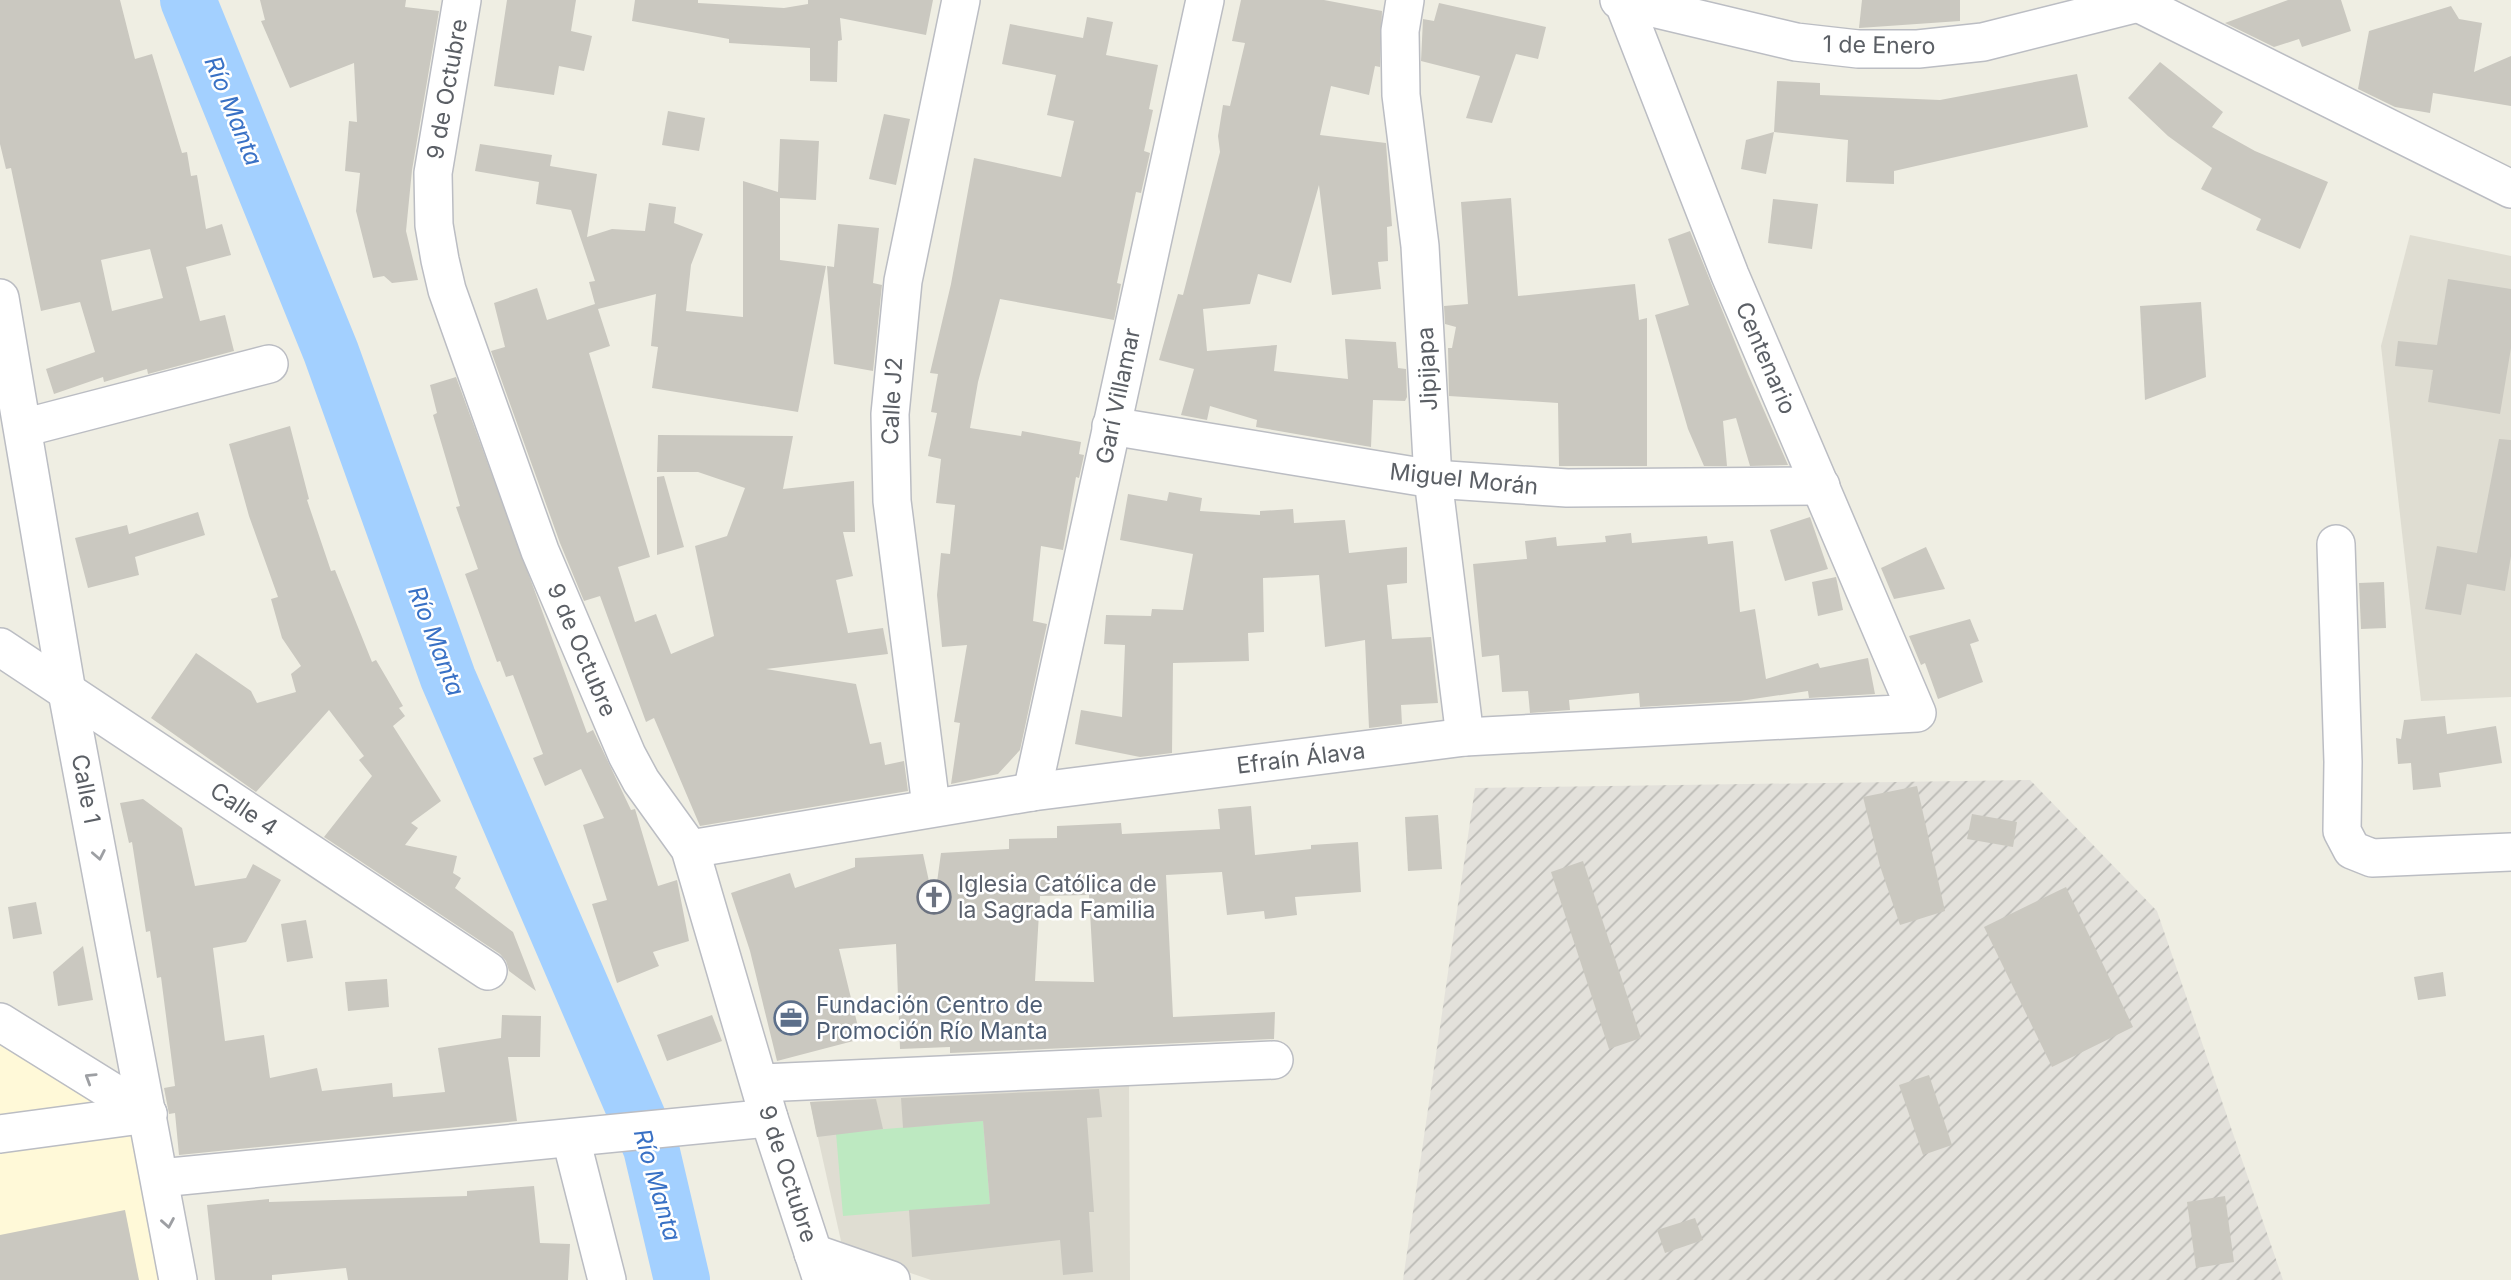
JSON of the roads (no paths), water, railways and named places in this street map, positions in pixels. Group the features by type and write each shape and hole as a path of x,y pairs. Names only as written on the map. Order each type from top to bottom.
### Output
{"street":[{"name":"9 de Octubre","path":"462,0 433,173 434,225 447,290 540,551 627,755 641,781 690,849 769,1118 817,1267"},
{"name":"Calle J2","path":"930,807 892,500 890,414 903,281 961,0"},
{"name":"Garí Villamar","path":"1032,792 1205,0"},
{"name":"Jipijapa","path":"1405,0 1398,62 1420,246 1433,480 1465,737"},
{"name":"1 de Enero","path":"1621,0 1796,42 1858,49 1918,49 1983,42 2145,2"},
{"name":"Centenario","path":"1621,0 1730,275 1917,713"},
{"path":"2145,2 2511,189"},
{"path":"2477,173 2511,159"},
{"name":"Calle 1","path":"0,298 67,692 178,1280"},
{"path":"23,428 269,364"},
{"name":"Miguel Morán","path":"1111,426 1433,480 1567,488 1821,486"},
{"path":"2336,544 2343,762 2342,831 2352,850 2372,858 2511,852"},
{"name":"Calle 4","path":"0,647 488,971"},
{"name":"Efraín Álava","path":"690,849 1032,792 1465,737 1917,713"},
{"path":"0,1023 148,1114"},
{"path":"760,1083 1274,1060"},
{"path":"0,1134 148,1114"},
{"path":"160,1178 705,1127 769,1118"},
{"path":"585,1138 607,1280"},
{"path":"817,1267 891,1280"}],"waterway":[{"name":"Río Manta","path":"188,0 331,352 448,678 651,1148 682,1280"}],"place":[{"name":"Iglesia Católica de la Sagrada Familia","path":"934,897"},
{"name":"Fundación Centro de Promoción Río Manta","path":"791,1018"}]}
